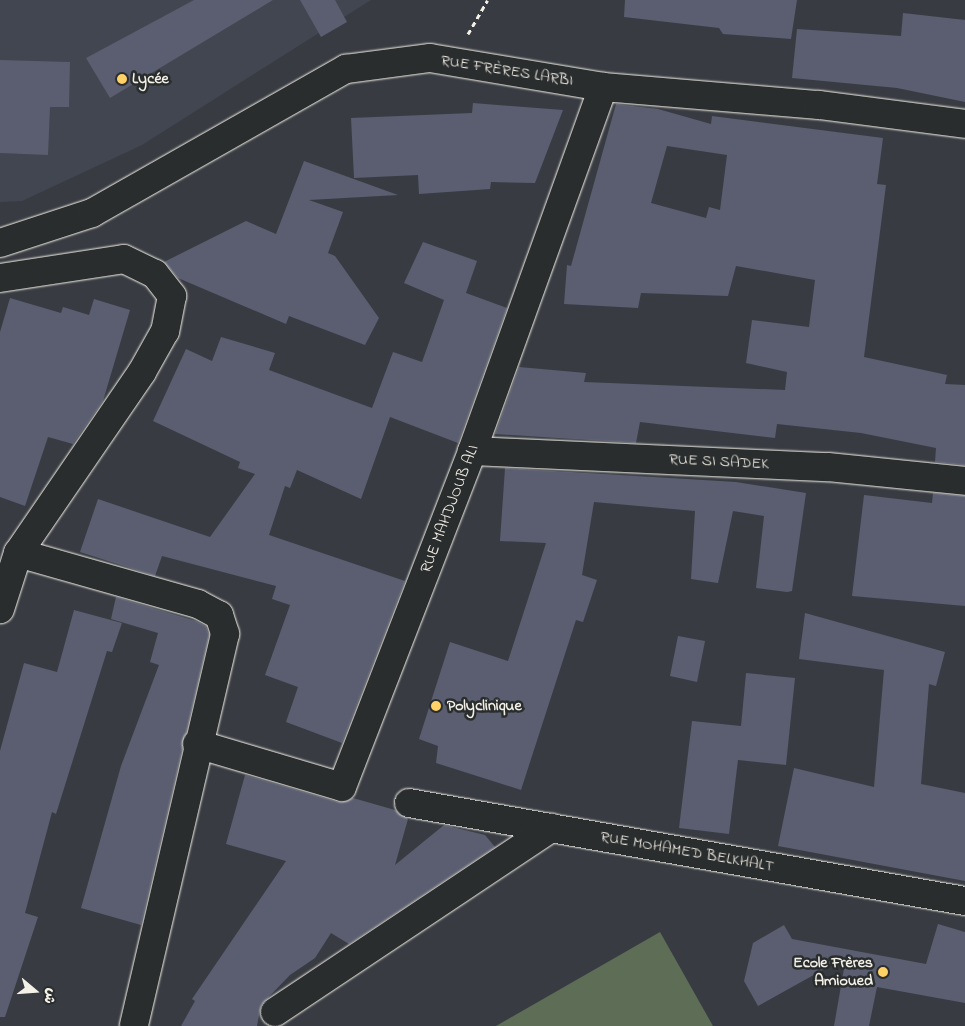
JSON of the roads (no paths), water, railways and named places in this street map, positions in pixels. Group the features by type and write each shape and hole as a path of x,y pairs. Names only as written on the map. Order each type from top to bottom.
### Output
{"street":[{"name":"RUE FRÈRES LARBI","path":"0,243 92,213 346,69 430,58 453,60 603,87 819,105 965,124"},
{"name":"RUE MAHDJOUB ALI","path":"197,744 342,787 472,451 603,87"},
{"path":"0,278 124,259 155,274 172,296 165,330 142,372 18,553 0,609"},
{"name":"RUE SI SADEK","path":"472,451 828,467 965,481"},
{"path":"18,553 198,604 219,615 225,634 197,744 134,1026"},
{"name":"RUE MOHAMED BELKHALT","path":"409,803 965,901"},
{"path":"275,1012 552,828"}],"place":[{"name":"Lycée","path":"122,79"},
{"name":"Polyclinique","path":"436,706"},
{"name":"Ecole Frères Amioued","path":"883,972"}]}
